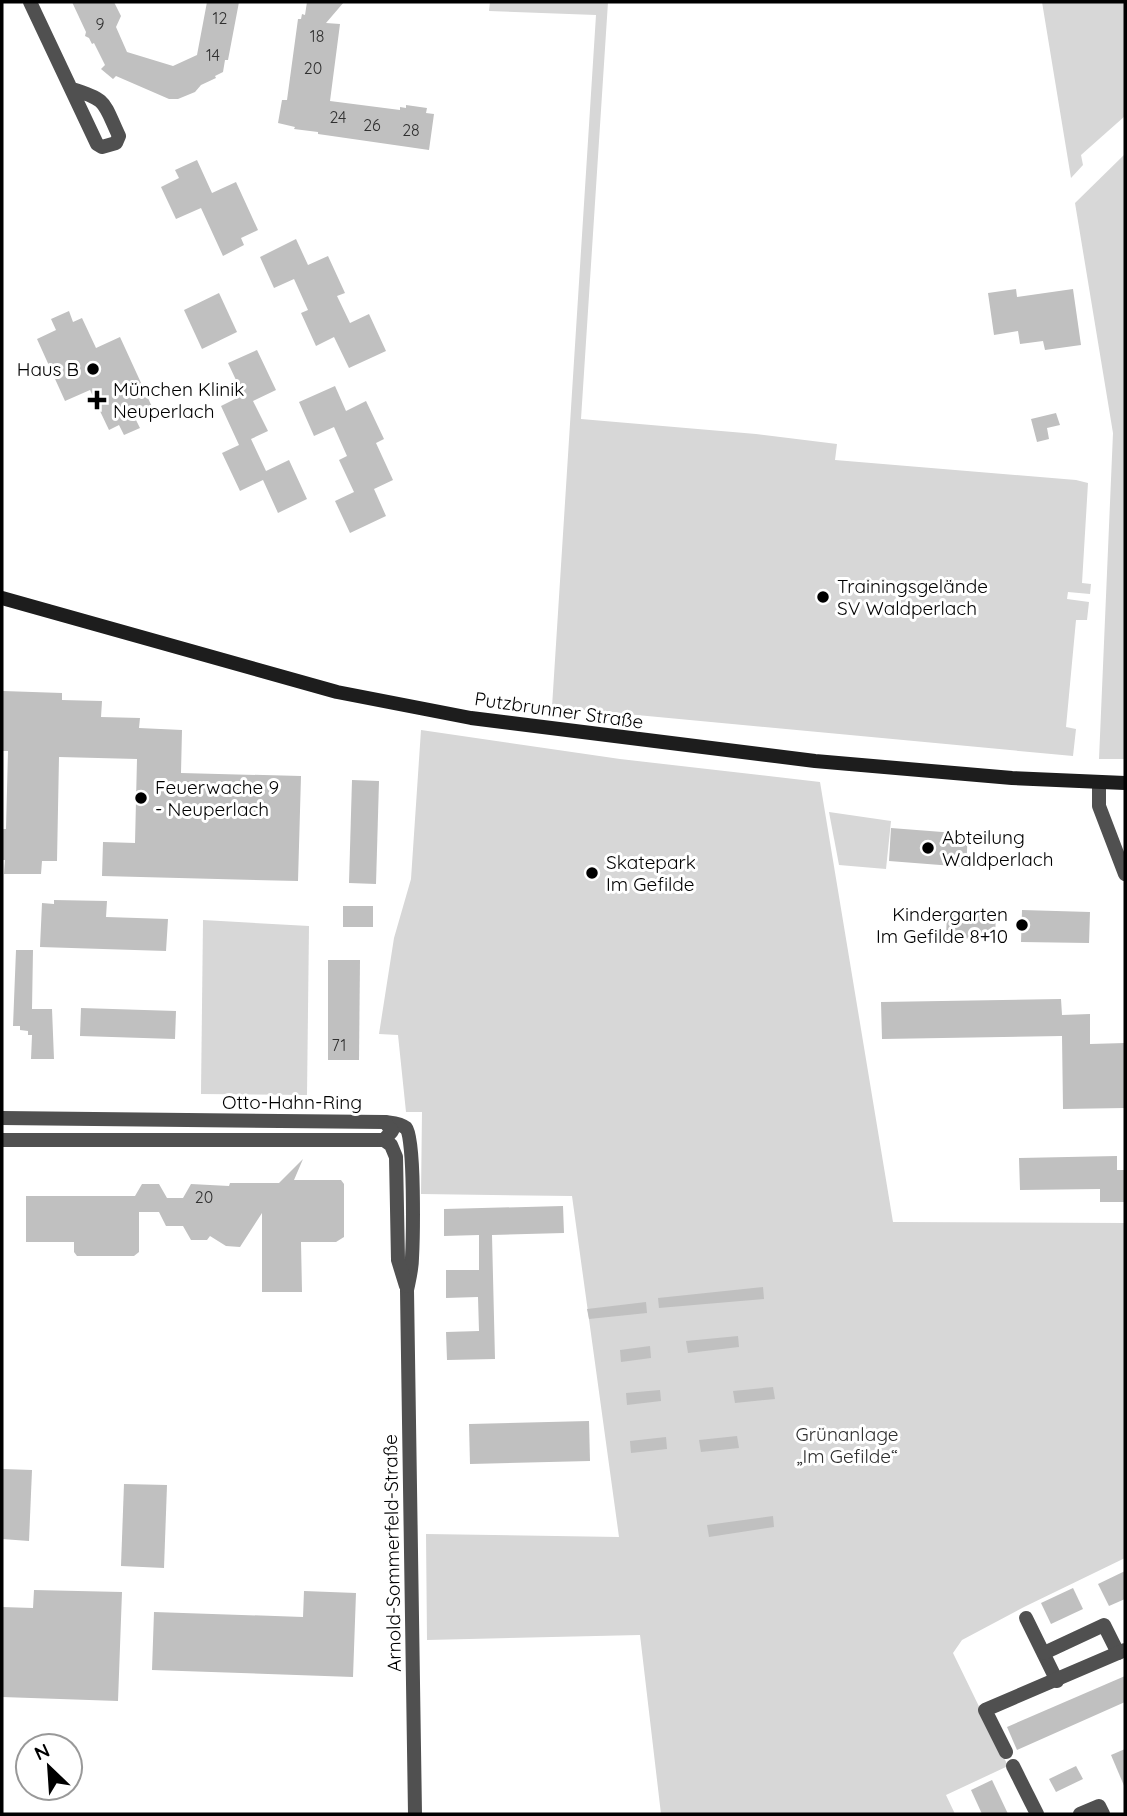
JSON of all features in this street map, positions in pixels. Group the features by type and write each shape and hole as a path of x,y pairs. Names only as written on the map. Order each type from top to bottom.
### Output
{"main road":[{"name":"Putzbrunner Straße","path":"2,598 337,692 471,718 718,751 815,761 951,773 1125,783"}],"street":[{"path":"30,2 72,89"},
{"path":"1099,782 1098,806 1125,874"},
{"name":"Otto-Hahn-Ring","path":"2,1118 385,1122 392,1131 384,1140 2,1140"},
{"name":"Arnold-Sommerfeld-Straße","path":"385,1122 399,1124 407,1129 411,1139 412,1261 407,1290 415,1814"},
{"name":"Arnold-Sommerfeld-Straße","path":"384,1140 391,1144 396,1157 398,1260 407,1290"},
{"path":"1026,1618 1057,1681"},
{"path":"1006,1752 985,1710 1122,1652 1104,1625 1044,1653"},
{"path":"1013,1766 1037,1814"},
{"path":"1080,1814 1099,1806 1103,1814"}],"green space":[{"name":"Trainingsgelände SV Waldperlach","path":"490,2 608,2 581,419 837,444 835,460 1088,483 1082,583 1091,584 1090,594 1068,592 1067,599 1089,602 1087,620 1076,620 1066,727 1076,729 1073,756 552,707 596,15 489,11"},
{"path":"1042,2 1125,2 1125,116 1081,155 1083,165 1071,178"},
{"path":"1125,154 1125,759 1099,759 1113,433 1075,203"},
{"name":"Grünanlage „Im Gefilde“","path":"421,730 620,759 820,782 893,1222 1125,1223 1125,1558 962,1640 953,1653 1008,1766 946,1795 955,1814 661,1814 640,1635 427,1640 426,1534 619,1537 572,1196 421,1194 422,1112 406,1112 398,1035 379,1034 394,938 411,879"},
{"path":"829,812 891,821 886,869 839,865"},
{"path":"203,920 309,926 307,1095 201,1094"}],"building":[{"path":"72,2 114,2 121,16 116,27 127,52 173,66 197,55 207,2 239,2 228,60 225,60 223,72 201,85 195,92 178,99 169,99 116,76 113,79 101,69 105,65 94,43 85,36 86,32"},
{"path":"307,2 344,2 326,23 340,24 330,101 400,110 400,107 406,108 406,105 427,108 426,113 434,114 429,150 318,134 278,123 282,100 287,100 298,19 301,19 302,14 305,15"},
{"path":"197,160 212,193 236,182 258,230 241,238 244,245 223,256 201,208 176,219 161,187 179,178 175,170"},
{"path":"296,239 308,265 328,256 345,293 337,296 350,323 369,314 386,351 349,368 334,337 316,346 301,313 308,310 294,279 274,288 260,257"},
{"path":"1016,289 1017,297 1073,289 1081,345 1045,350 1043,341 1020,344 1018,331 994,335 988,293"},
{"path":"219,293 237,332 202,349 184,310"},
{"name":"Haus B","path":"69,311 73,322 82,318 96,348 120,337 153,409 135,418 140,428 124,435 119,425 109,430 90,390 65,401 37,339 56,330 51,319"},
{"path":"257,350 276,390 253,401 268,431 251,439 266,471 289,460 307,499 278,513 263,480 240,491 222,453 239,445 221,406 243,395 228,363"},
{"path":"335,386 346,411 366,401 384,439 376,443 393,480 374,489 386,516 350,533 335,501 354,492 339,460 347,456 334,427 314,436 299,402"},
{"path":"1056,413 1060,425 1047,428 1049,439 1037,442 1031,419"},
{"path":"3,691 62,693 62,700 102,701 101,717 140,718 139,728 182,730 181,773 301,776 298,881 102,876 103,842 135,843 137,759 59,757 57,861 42,861 41,874 4,874 2,829 6,829 8,751 2,751"},
{"path":"352,780 379,781 376,884 349,883"},
{"name":"Abteilung Waldperlach","path":"891,828 968,834 966,867 889,861"},
{"path":"54,900 107,901 106,917 168,919 166,951 40,947 42,903 54,904"},
{"path":"343,906 373,906 373,927 343,927"},
{"path":"1022,910 1090,912 1089,943 1021,942"},
{"path":"947,911 996,912 995,939 946,938"},
{"path":"16,950 33,950 32,1009 52,1009 54,1059 31,1059 32,1035 28,1035 28,1031 20,1030 20,1026 13,1026"},
{"path":"328,960 360,960 359,1060 328,1060"},
{"path":"1061,999 1062,1015 1090,1014 1090,1044 1125,1043 1125,1108 1063,1109 1062,1036 882,1039 881,1002"},
{"path":"81,1008 176,1011 175,1039 80,1036"},
{"path":"1117,1156 1117,1170 1125,1170 1125,1202 1100,1202 1100,1189 1020,1190 1019,1158"},
{"path":"303,1159 294,1180 341,1180 344,1184 344,1237 336,1242 301,1242 302,1292 262,1292 262,1213 240,1247 226,1246 210,1236 207,1240 191,1240 183,1226 166,1226 159,1212 139,1212 139,1252 134,1256 77,1256 74,1242 26,1242 26,1196 135,1196 142,1184 159,1184 167,1198 183,1198 191,1184 229,1186 230,1183 279,1183"},
{"path":"563,1206 564,1233 492,1235 495,1359 447,1360 446,1332 479,1331 478,1297 446,1298 446,1270 479,1270 479,1235 444,1236 444,1209"},
{"path":"763,1287 764,1299 659,1308 658,1298"},
{"path":"646,1302 647,1313 589,1319 587,1309"},
{"path":"738,1336 739,1347 688,1353 686,1341"},
{"path":"650,1346 651,1358 621,1362 620,1350"},
{"path":"773,1387 775,1399 735,1403 733,1391"},
{"path":"660,1390 661,1401 627,1405 626,1393"},
{"path":"589,1421 590,1461 470,1464 469,1424"},
{"path":"737,1436 739,1448 701,1452 699,1440"},
{"path":"666,1437 667,1449 631,1453 630,1441"},
{"path":"2,1469 32,1470 29,1541 2,1539"},
{"path":"124,1484 167,1485 164,1568 121,1566"},
{"path":"773,1516 774,1527 709,1537 707,1525"},
{"path":"1125,1571 1125,1599 1109,1606 1098,1584"},
{"path":"1073,1588 1083,1609 1051,1624 1041,1603"},
{"path":"34,1590 122,1592 118,1701 2,1697 2,1607 33,1608"},
{"path":"304,1591 356,1593 353,1677 152,1670 154,1612 303,1617"},
{"path":"1125,1676 1125,1702 1017,1750 1007,1727"},
{"path":"1125,1749 1125,1788 1111,1755"},
{"path":"1076,1766 1083,1779 1056,1792 1049,1779"},
{"path":"992,1780 1008,1814 982,1814 971,1790"}],"place":[{"name":"Haus B","path":"93,369"},
{"name":"München Klinik Neuperlach","path":"97,400"},
{"name":"Trainingsgelände SV Waldperlach","path":"823,597"},
{"name":"Feuerwache 9 - Neuperlach","path":"141,798"},
{"name":"Abteilung Waldperlach","path":"928,848"},
{"name":"Skatepark Im Gefilde","path":"592,873"},
{"name":"Kindergarten Im Gefilde 8+10","path":"1022,925"}]}
